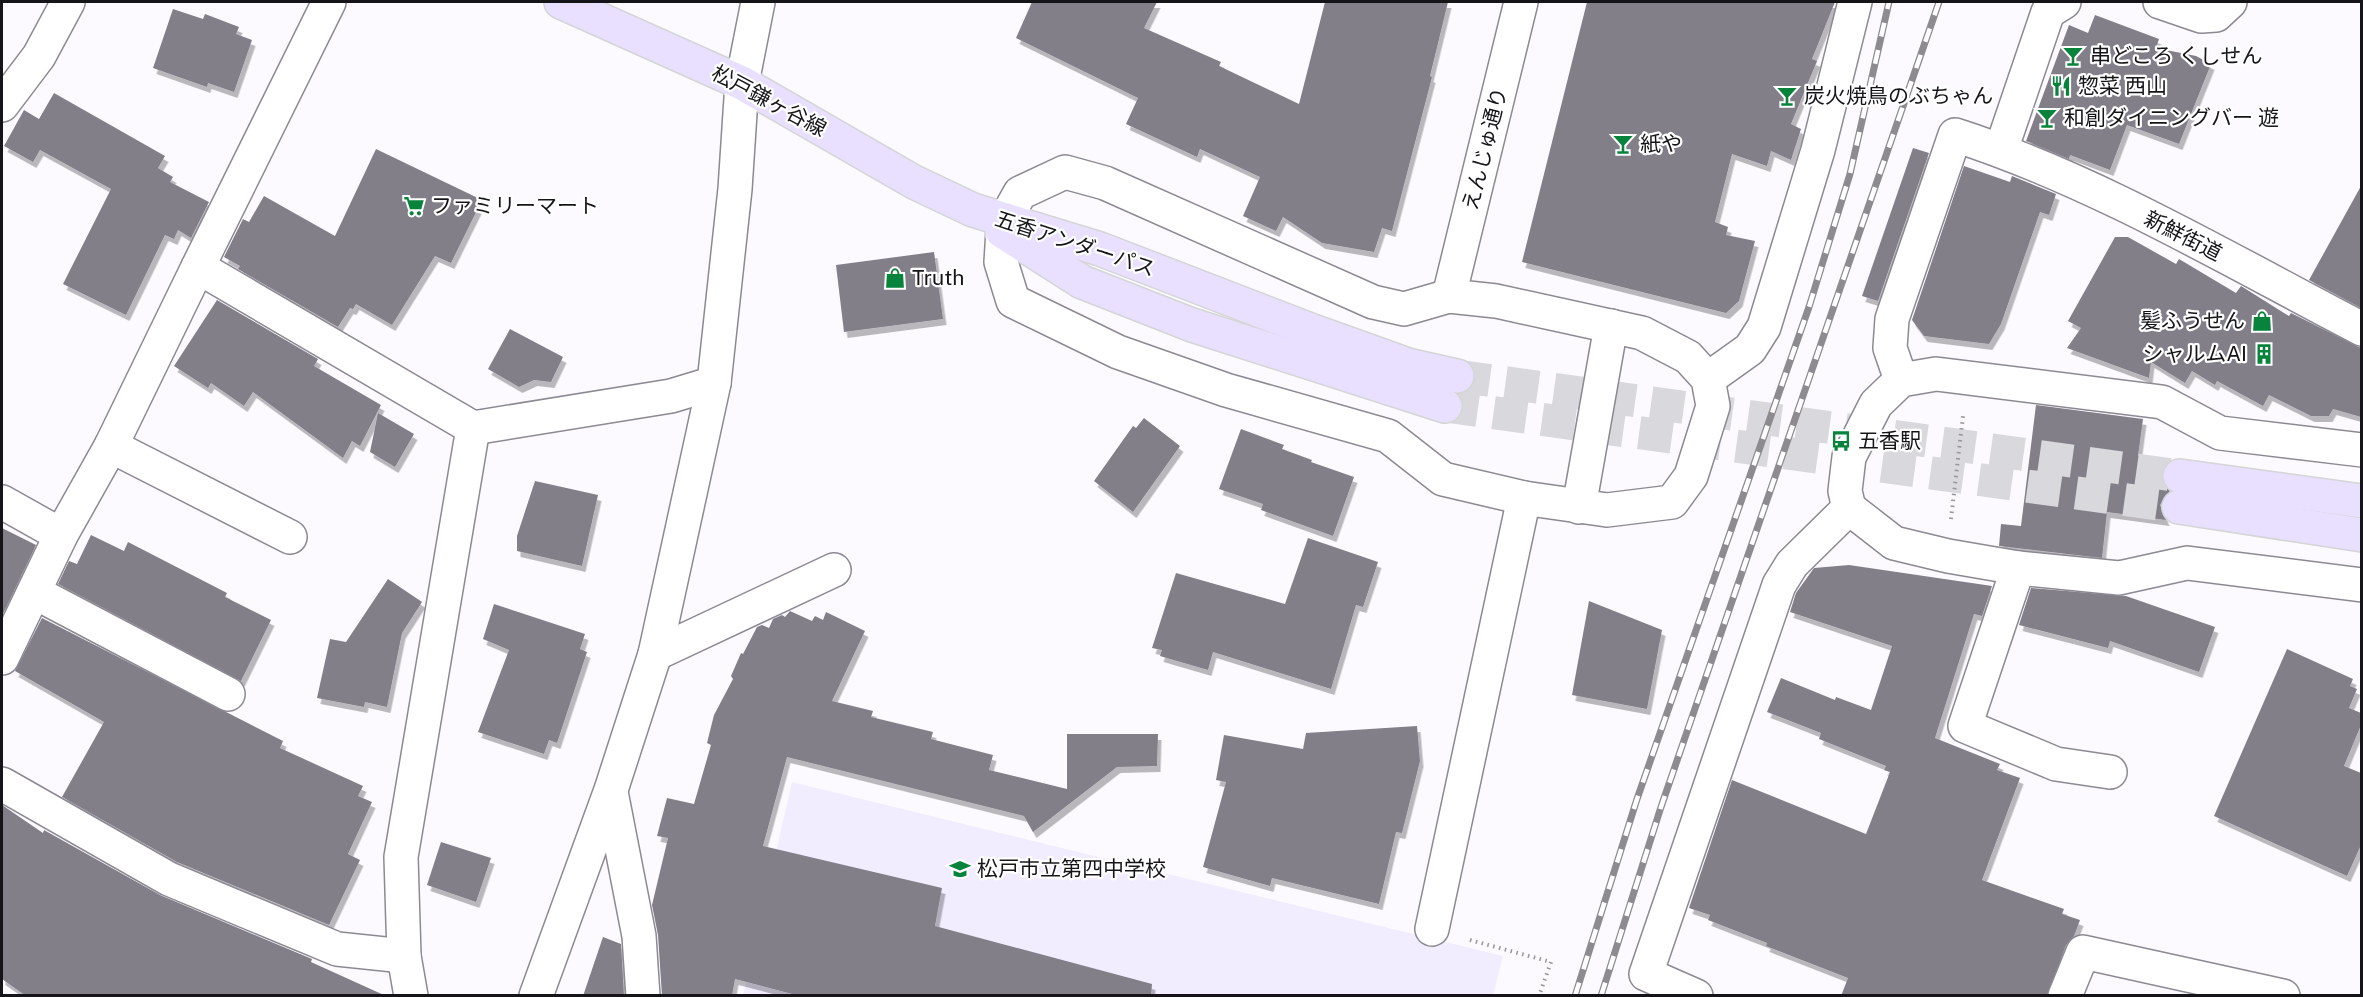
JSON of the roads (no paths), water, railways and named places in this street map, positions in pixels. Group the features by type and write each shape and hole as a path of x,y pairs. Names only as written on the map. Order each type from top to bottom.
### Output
{"main road":[{"name":"松戸鎌ヶ谷線","path":"561,2 742,83 915,182 974,210"},
{"name":"五香アンダーパス","path":"974,210 1004,226 1082,282 1192,325 1444,406"},
{"name":"五香アンダーパス","path":"1004,226 1100,249 1408,365 1457,376"},
{"path":"2361,501 2179,492 2361,535"}],"street":[{"path":"2,105 39,56 68,2"},
{"path":"2,658 61,535 111,446 329,2"},
{"path":"536,996 611,790 655,654 714,383 735,189 742,83 758,2"},
{"name":"えんじゅ通り","path":"1449,296 1521,2"},
{"path":"1708,379 1749,349 1764,327 1818,150 1855,2"},
{"path":"2001,150 2048,12 2064,2"},
{"path":"2160,2 2201,16 2216,15 2230,2"},
{"name":"新鮮街道","path":"1901,380 1890,348 1892,318 1955,135 2001,150 2142,215 2361,329"},
{"path":"1065,172 1106,183 1373,302 1404,309 1449,296 1496,301 1642,333 1688,357 1708,379 1713,406 1691,476 1672,502 1607,510 1524,498 1443,479 1388,436 1215,386 1118,352 1013,301 1001,262 1004,226 1020,193 1065,172"},
{"path":"198,267 473,428 671,396 714,383"},
{"path":"1579,507 1611,326"},
{"path":"2361,450 2220,433 2162,402 1936,374 1901,380 1876,404 1849,458 1845,491 1849,508 1894,543 1948,556 2018,568 2119,578 2187,563 2361,585"},
{"path":"411,996 404,956 400,857 473,428"},
{"path":"111,446 290,537"},
{"path":"1432,929 1524,498"},
{"path":"2,502 61,535"},
{"path":"1696,996 1646,974 1779,585 1792,564 1849,508"},
{"path":"2018,568 1965,726 2056,764 2110,772"},
{"path":"655,654 834,570"},
{"path":"34,592 228,694"},
{"path":"2,784 169,879 337,949 404,956"},
{"path":"611,790 639,936 643,996"},
{"path":"2065,996 2082,952 2283,996"}],"tunnel":[{"path":"1457,376 2180,476"},
{"path":"1445,406 2179,507"}],"railway":[{"path":"1575,996 1637,799 1809,307 1850,174 1889,2"},
{"path":"1601,996 1661,807 1939,2"}],"place":[{"name":"串どころ くしせん","path":"2073,56"},
{"name":"惣菜 西山","path":"2061,86"},
{"name":"炭火焼鳥のぶちゃん","path":"1787,96"},
{"name":"和創ダイニングバー 遊","path":"2047,118"},
{"name":"紙や","path":"1623,144"},
{"name":"ファミリーマート","path":"414,206"},
{"name":"Truth","path":"895,278"},
{"name":"髪ふうせん","path":"2262,321"},
{"name":"シャルムAI","path":"2264,354"},
{"name":"五香駅","path":"1841,441"},
{"name":"松戸市立第四中学校","path":"960,869"}]}
